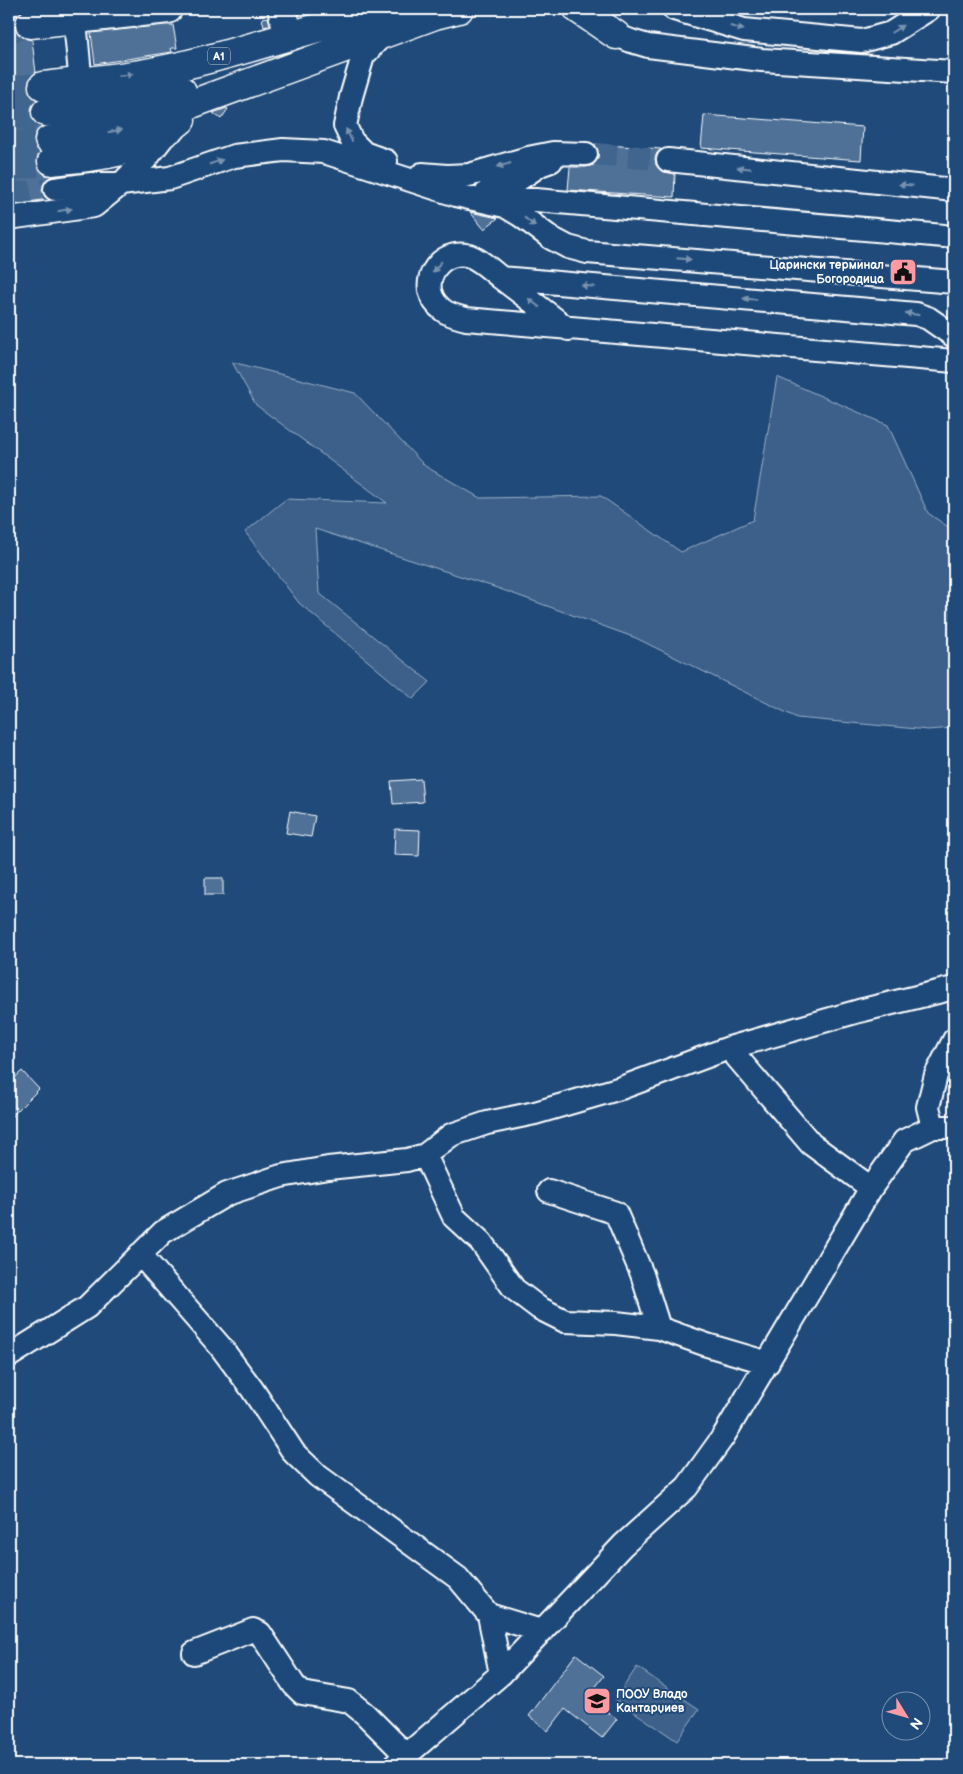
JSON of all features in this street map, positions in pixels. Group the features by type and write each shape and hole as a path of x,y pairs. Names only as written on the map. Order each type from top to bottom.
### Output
{"highway":[{"path":"30,24 74,14 168,9"},
{"path":"282,9 289,37"},
{"path":"83,109 156,99 209,83 366,26 432,9"},
{"path":"85,147 387,21 435,15 459,9"},
{"path":"578,9 616,34"},
{"path":"607,9 606,16 616,34"},
{"name":"A1","path":"83,109 44,99 82,82 167,70 362,15 387,21"},
{"path":"51,150 85,147 131,150 167,132 205,98"}],"street":[{"path":"674,9 744,30 862,40 891,33 929,9"},
{"path":"74,14 82,82 85,147"},
{"path":"387,21 363,56 351,97 345,126 352,141 364,153 458,188 487,196 520,215 551,238 568,247 587,252 954,282"},
{"path":"616,34 648,46 687,52 762,60 954,72"},
{"path":"9,218 94,206 121,184 146,159 167,132"},
{"path":"55,189 170,178 234,156 282,150 324,152 456,195 513,198 944,236"},
{"path":"422,174 469,175 553,152 590,154 563,157 540,165 515,182 487,196"},
{"path":"668,160 954,190"},
{"path":"568,329 502,278 469,256 456,255 441,261 431,274 428,285 433,301 445,312 466,319 568,329 954,361"},
{"path":"502,278 916,314 928,318 954,336"},
{"path":"9,1356 87,1306 163,1232 227,1194 280,1176 328,1168 407,1160 425,1154 451,1135 487,1123 535,1113 621,1088 729,1048 859,1011 954,988"},
{"path":"194,1653 253,1630 260,1633 294,1685 302,1693 349,1701 365,1714 402,1762 501,1674 622,1545 686,1487 723,1437 871,1188 904,1142 944,1127 928,1107 936,1075 954,1040"},
{"path":"729,1048 811,1144 871,1188"},
{"path":"425,1154 454,1217 481,1242 514,1290 539,1308 565,1321 616,1323 659,1328 707,1345 768,1363"},
{"path":"549,1191 616,1213 642,1274 659,1328"},
{"path":"140,1254 252,1388 294,1453 318,1476 458,1578 489,1615 501,1674"},
{"path":"489,1615 541,1631"}],"shaded area":[{"path":"232,362 355,393 425,466 480,498 601,496 681,552 753,520 777,377 888,425 928,513 954,531 954,728 928,730 797,718 636,638 500,589 315,529 319,593 430,682 413,699 299,603 245,532 286,499 387,503 256,405"},
{"path":"637,1667 699,1709 677,1741 615,1699"}],"building":[{"path":"9,9 27,9 20,12 16,17 15,26 18,34 23,38 32,40 36,73 29,79 27,87 30,95 36,100 32,106 31,114 34,121 42,127 34,135 34,143 36,149 40,152 37,163 40,170 45,175 52,176 43,184 42,191 48,199 9,205"},
{"path":"268,17 270,25 264,27 262,18"},
{"path":"173,25 177,48 171,48 172,52 95,64 91,33"},
{"path":"227,108 221,119 213,113"},
{"path":"704,115 863,127 861,160 701,148"},
{"path":"595,144 661,149 655,158 656,165 661,171 675,174 674,197 568,190 570,167 594,165 599,155"},
{"path":"470,212 498,218 484,229"},
{"path":"421,779 423,802 393,804 391,781"},
{"path":"290,811 315,816 311,837 286,833"},
{"path":"395,829 420,830 419,856 394,855"},
{"path":"205,878 223,878 223,895 205,895"},
{"path":"22,1071 39,1089 9,1119 9,1083"},
{"path":"576,1654 604,1676 588,1697 617,1719 602,1738 565,1709 548,1731 529,1716"}],"tunnel":[{"path":"9,28 30,24"},
{"path":"9,91 43,86"},
{"path":"9,117 46,112"},
{"path":"9,146 49,140"},
{"path":"595,154 668,160"},
{"path":"9,167 52,161"},
{"path":"9,194 55,189"}],"place":[{"name":"Царински терминал Богородица","path":"903,272"},
{"name":"ПООУ Владо Кантарџиев","path":"597,1701"}]}
